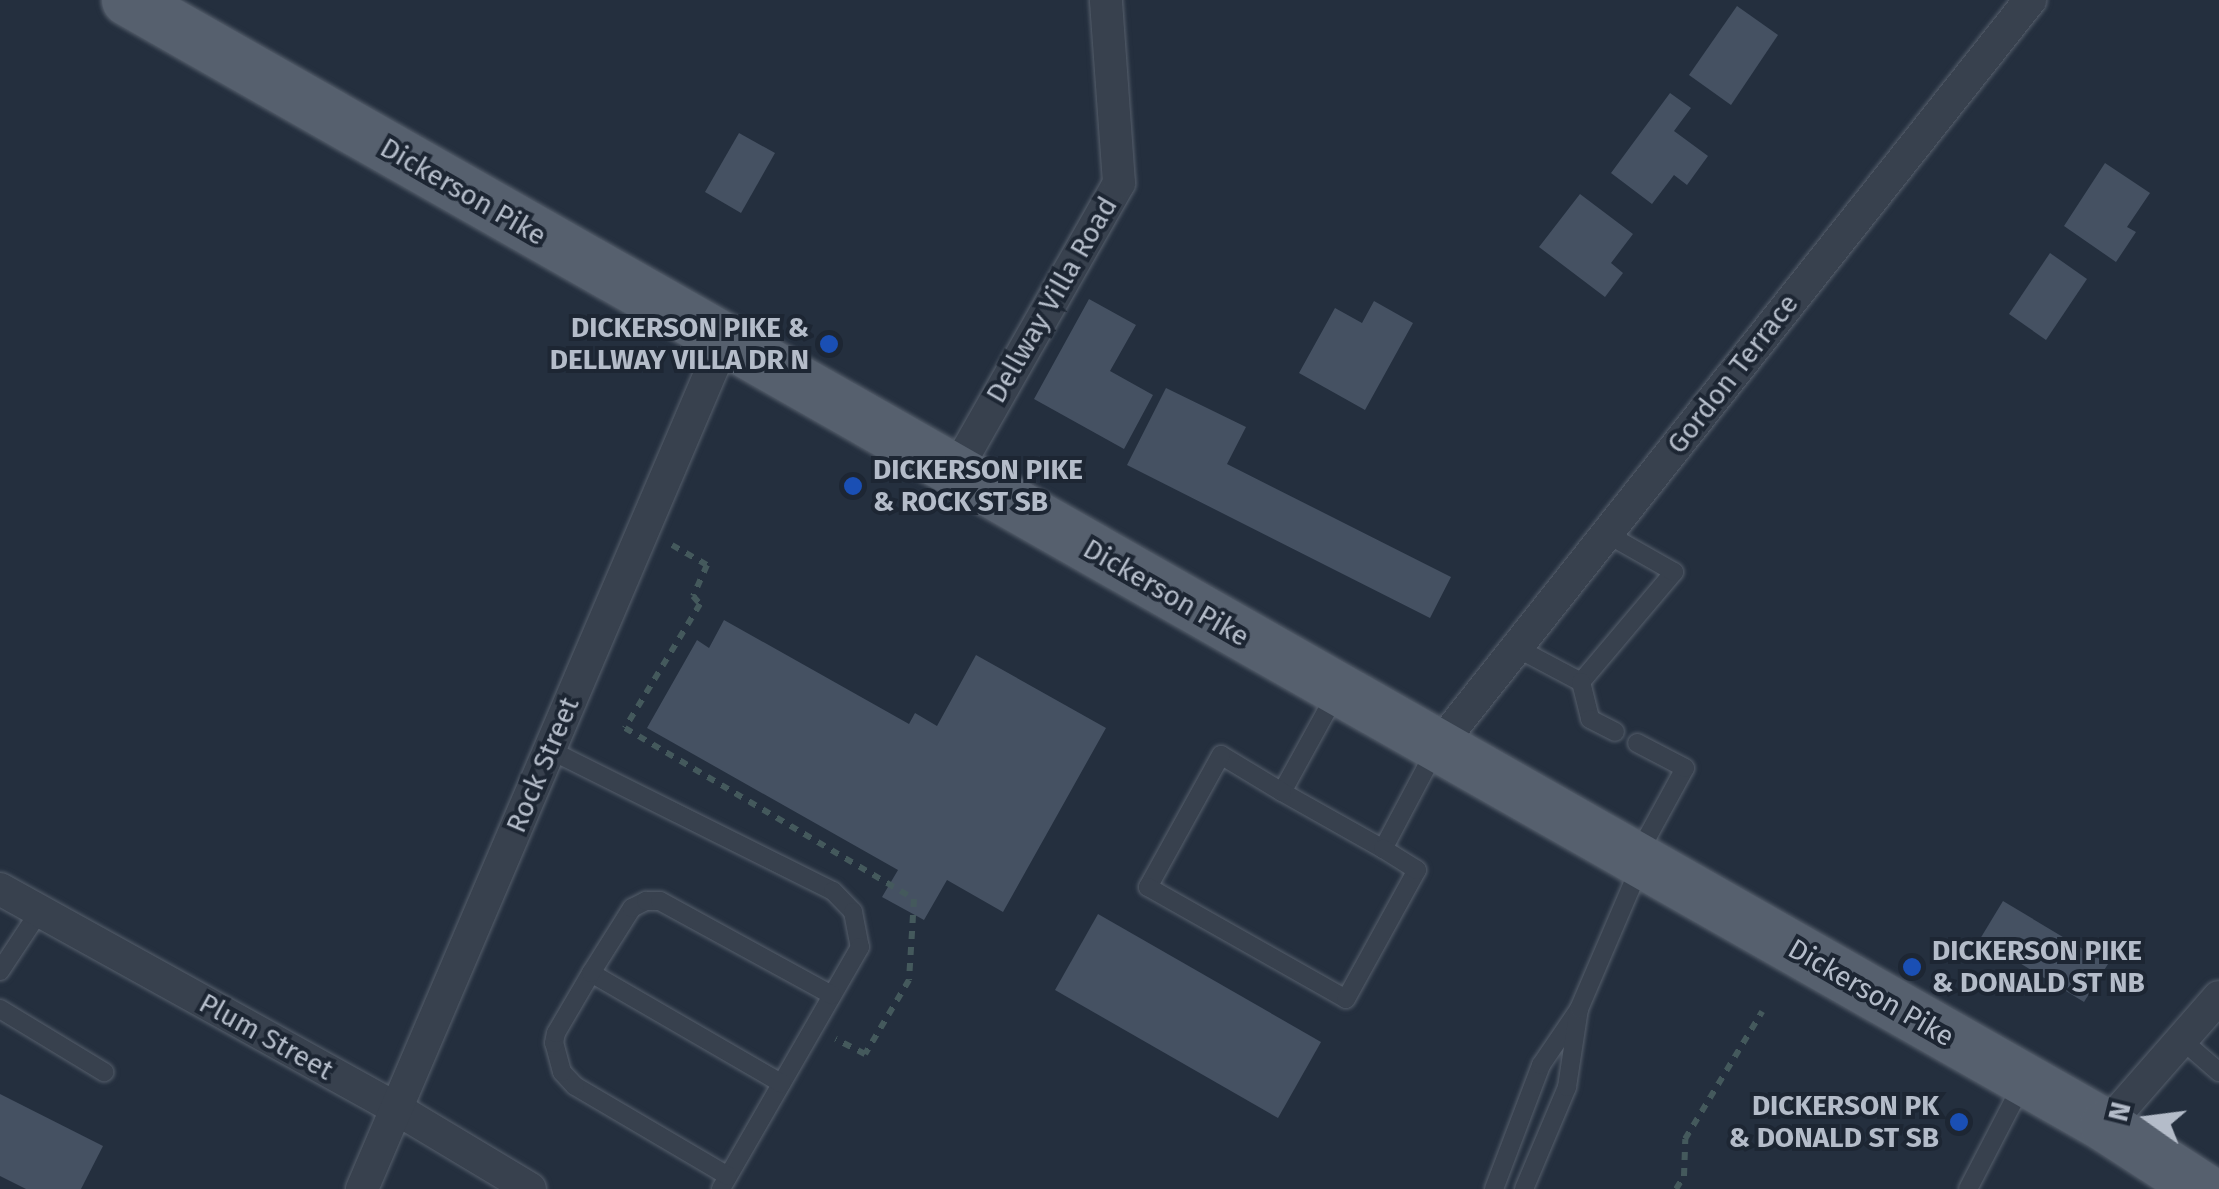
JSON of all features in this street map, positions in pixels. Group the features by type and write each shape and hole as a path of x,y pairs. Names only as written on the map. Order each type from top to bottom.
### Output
{"main road":[{"name":"Dickerson Pike","path":"128,0 2106,1126 2203,1189"}],"street":[{"name":"Dellway Villa Road","path":"954,472 1119,182 1106,0"},
{"name":"Gordon Terrace","path":"1437,748 2030,0"},
{"name":"Rock Street","path":"362,1189 724,341"},
{"name":"Plum Street","path":"0,889 396,1109 530,1189"},
{"path":"2106,1126 2219,997"}],"lane":[{"path":"1581,682 1674,572 1607,534"},
{"path":"1516,648 1581,682 1590,718 1616,732"},
{"path":"1282,792 1338,691"},
{"path":"1494,1189 1541,1065 1579,1009 1638,862 1685,768 1637,743"},
{"path":"1383,849 1437,748"},
{"path":"550,750 833,892 853,912 860,947 724,1182 575,1086 562,1072 554,1043 556,1033 632,908 646,900 660,901 832,995"},
{"path":"1221,754 1383,849 1417,870 1346,999 1148,887 1221,754"},
{"path":"0,970 39,912"},
{"path":"590,973 781,1083"},
{"path":"0,1009 104,1072"},
{"path":"1524,1189 1566,1087 1579,1009"},
{"path":"2182,1040 2219,1072"},
{"path":"1968,1189 2025,1080"}],"path":[{"path":"1676,1189 1684,1176 1685,1139 1762,1012"}],"building":[{"path":"1737,6 1778,35 1731,105 1689,75"},
{"path":"1670,93 1691,108 1674,131 1708,156 1687,185 1674,175 1652,204 1611,173"},
{"path":"739,133 775,153 741,213 705,192"},
{"path":"2105,163 2150,193 2127,227 2136,232 2116,262 2064,226"},
{"path":"1580,194 1633,234 1611,263 1623,273 1605,297 1539,247"},
{"path":"2050,253 2087,279 2046,340 2009,314"},
{"path":"1089,299 1136,325 1110,371 1153,395 1124,449 1034,399"},
{"path":"1374,301 1413,323 1365,410 1299,373 1335,308 1362,323"},
{"path":"1166,388 1246,427 1227,464 1451,577 1430,618 1127,465"},
{"path":"724,620 909,724 915,713 937,726 976,655 1106,728 1003,912 947,880 924,920 882,897 898,870 647,728 697,640 709,648"},
{"path":"2003,901 2108,964 2084,1002 1980,939"},
{"path":"1098,914 1321,1042 1278,1118 1055,990"},
{"path":"0,1094 103,1146 81,1189 26,1189 0,1176"}],"place":[{"name":"DICKERSON PIKE & DELLWAY VILLA DR N","path":"829,344"},
{"name":"DICKERSON PIKE & ROCK ST SB","path":"853,486"},
{"name":"DICKERSON PIKE & DONALD ST NB","path":"1912,967"},
{"name":"DICKERSON PK & DONALD ST SB","path":"1959,1122"}]}
